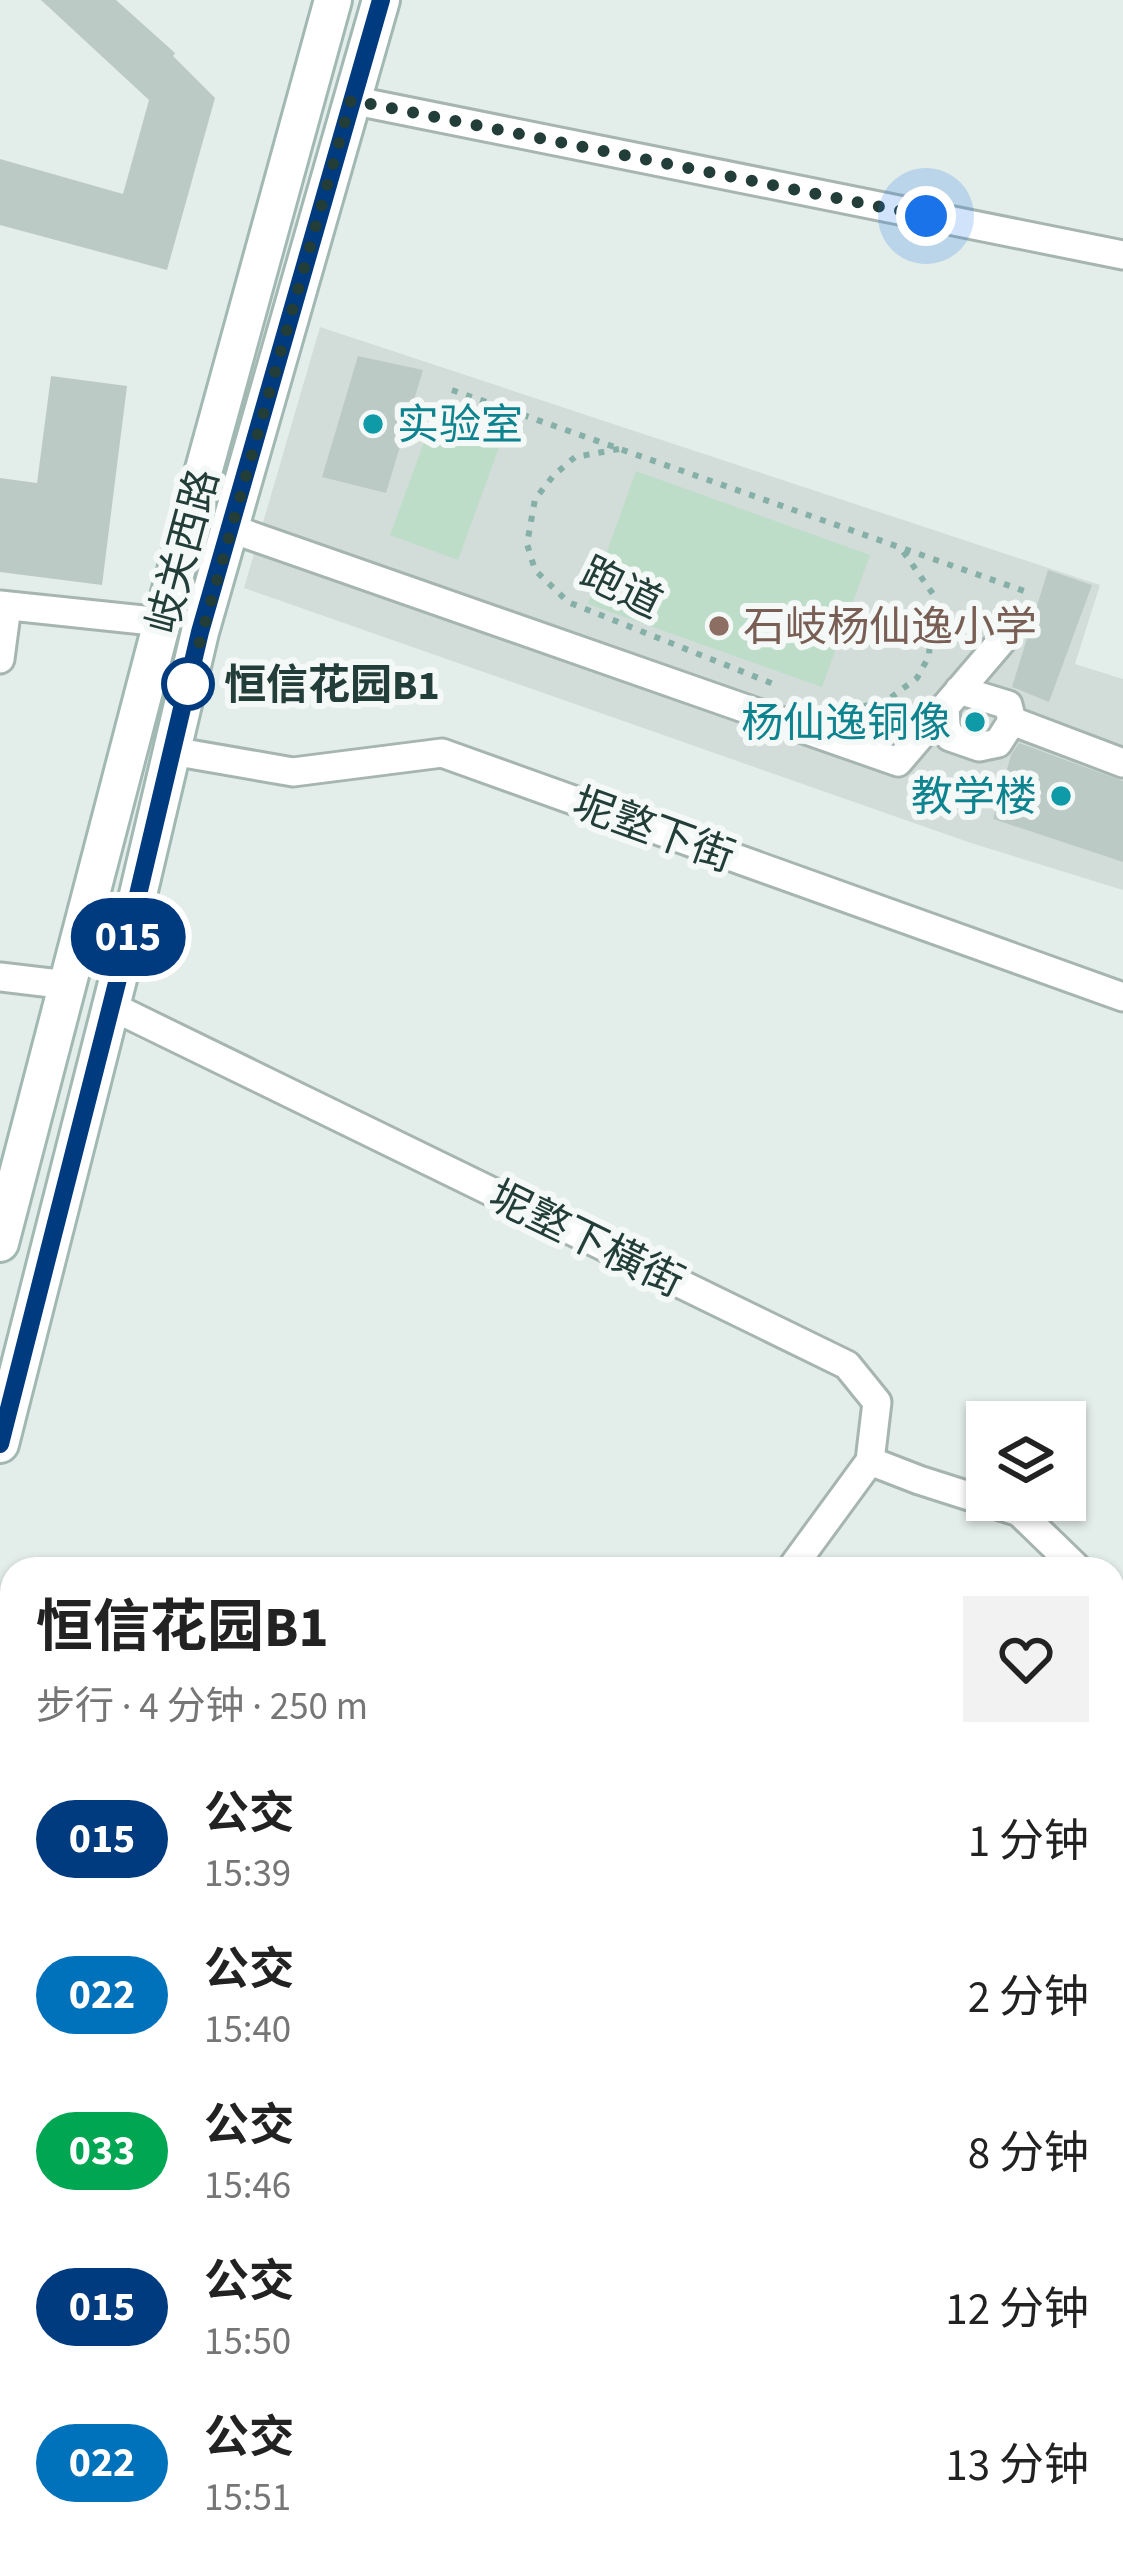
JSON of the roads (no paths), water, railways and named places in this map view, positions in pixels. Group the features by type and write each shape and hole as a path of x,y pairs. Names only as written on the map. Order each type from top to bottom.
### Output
{"main road":[{"name":"岐关西路","path":"0,1244 162,622 333,0"},
{"name":"岐关西路","path":"0,1444 200,632 381,0"}],"street":[{"path":"351,100 1123,255"},
{"path":"232,529 898,762 1004,638"},
{"path":"0,659 3,605 162,622"},
{"path":"952,698 1008,705 1012,721 998,743 979,747 950,737 946,726 952,698"},
{"path":"1012,721 1123,763"},
{"name":"坭墪下街","path":"172,751 293,772 442,753 1123,997"},
{"path":"0,977 68,985"},
{"name":"坭墪下橫街","path":"111,1006 847,1365 877,1402 870,1461 800,1557"},
{"path":"870,1461 1018,1512 1065,1557"}],"place":[{"name":"实验室","path":"373,424"},
{"name":"石岐杨仙逸小学","path":"719,626"},
{"name":"恒信花园B1","path":"188,684"},
{"name":"杨仙逸铜像","path":"975,722"},
{"name":"教学楼","path":"1061,796"}]}
